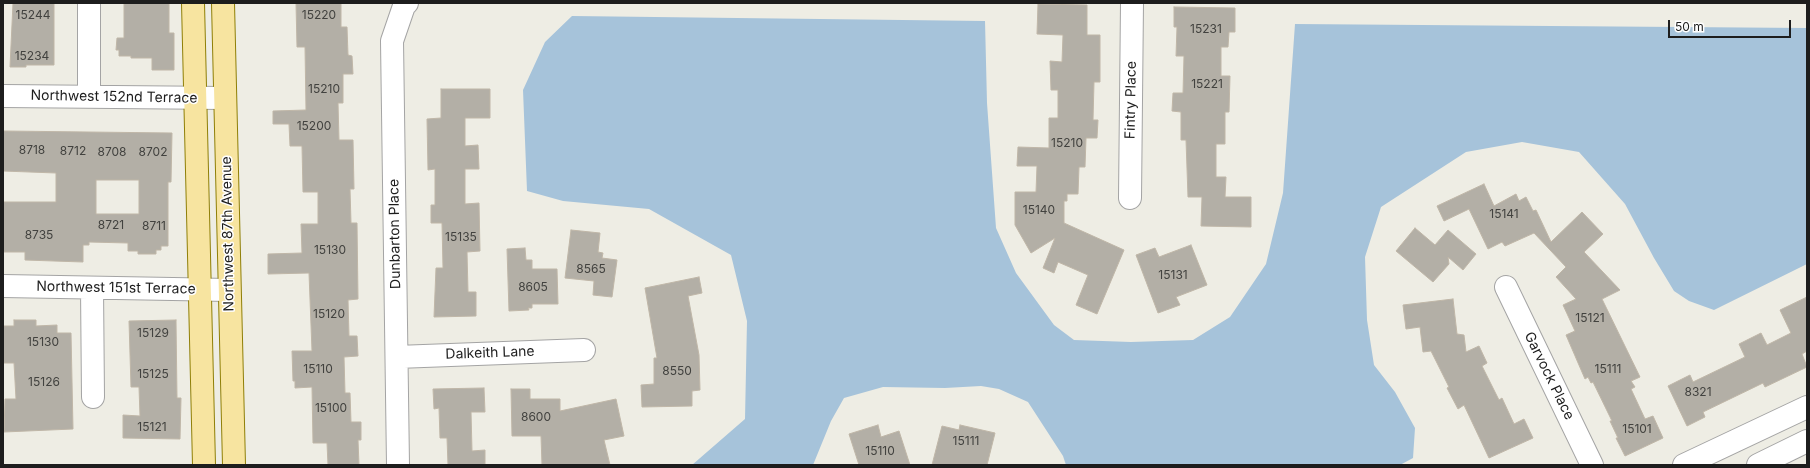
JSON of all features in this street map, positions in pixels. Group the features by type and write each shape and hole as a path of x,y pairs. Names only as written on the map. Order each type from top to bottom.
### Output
{"main road":[{"name":"Northwest 87th Avenue","path":"193,3 204,465"},
{"name":"Northwest 87th Avenue","path":"222,3 234,465"}],"street":[{"path":"88,3 89,96"},
{"name":"Fintry Place","path":"1130,198 1132,3"},
{"name":"Dunbarton Place","path":"398,465 392,41 405,4"},
{"name":"Northwest 152nd Terrace","path":"3,96 225,98"},
{"name":"Northwest 151st Terrace","path":"3,286 229,290"},
{"name":"Garvock Place","path":"1506,287 1592,465"},
{"path":"92,288 93,397"},
{"name":"Dalkeith Lane","path":"397,356 584,350"},
{"path":"1684,465 1807,407"},
{"path":"1759,430 1765,462 1807,441"}],"water":[{"path":"572,16 985,21 987,103 996,228 1016,273 1054,325 1074,340 1131,342 1193,340 1230,317 1266,264 1283,193 1295,24 1807,28 1807,264 1714,310 1689,301 1674,291 1654,258 1625,204 1579,152 1522,142 1466,152 1381,207 1365,257 1367,320 1374,365 1395,392 1415,428 1413,458 1400,465 1066,465 1063,456 1028,402 999,389 981,386 945,388 883,387 844,398 831,421 813,465 692,465 745,419 747,321 731,255 649,209 563,201 527,191 523,90 545,42"}],"building":[{"path":"13,3 54,3 54,65 26,65 26,67 10,67"},
{"path":"124,3 169,3 169,33 174,33 174,70 152,70 152,58 131,58 131,56 119,56 119,50 116,50 117,38 124,38"},
{"path":"296,3 341,3 341,27 347,27 348,55 352,56 353,74 343,74 343,103 338,103 339,140 353,140 354,189 350,189 351,223 357,223 358,299 348,300 349,336 357,336 358,356 344,357 345,393 350,393 351,422 361,422 361,440 358,440 359,465 328,465 327,443 313,443 312,387 295,388 295,381 293,381 292,351 312,351 309,273 268,274 268,254 302,253 301,224 318,224 318,192 303,192 302,146 290,146 289,124 273,124 273,111 306,110 305,47 297,47"},
{"path":"1038,4 1087,5 1087,35 1100,35 1100,82 1094,82 1093,120 1098,120 1097,138 1086,138 1085,167 1079,167 1078,194 1067,194 1067,201 1064,201 1064,223 1124,250 1097,314 1076,305 1088,275 1058,262 1054,273 1043,268 1055,238 1031,253 1015,225 1015,192 1036,192 1037,166 1017,166 1018,147 1049,148 1049,118 1058,118 1058,90 1051,90 1050,61 1062,62 1063,35 1037,34"},
{"path":"1174,7 1235,8 1235,32 1229,32 1228,47 1221,47 1221,76 1230,76 1229,112 1225,112 1225,144 1216,144 1216,177 1226,177 1225,197 1251,197 1251,227 1201,226 1202,197 1188,197 1186,140 1181,140 1181,112 1172,111 1173,93 1183,93 1184,56 1176,56 1177,27 1174,27"},
{"path":"441,89 490,89 490,118 465,118 465,146 478,145 479,169 465,169 465,204 479,203 480,251 467,252 468,292 476,292 476,316 434,317 436,268 443,268 442,223 431,223 431,205 435,205 435,169 428,170 427,119 441,118"},
{"path":"3,131 172,133 171,182 168,182 168,246 161,246 161,250 156,250 156,254 138,254 138,251 128,251 128,243 89,242 89,245 83,245 83,262 25,260 25,252 3,252 3,202 56,202 56,173 3,171","holes":["96,180 139,180 139,214 96,214"]},
{"path":"1484,184 1494,206 1516,194 1519,201 1526,197 1533,211 1536,210 1551,242 1582,212 1603,234 1584,252 1620,290 1602,299 1640,377 1631,381 1635,387 1631,389 1645,419 1653,416 1663,438 1625,456 1616,438 1618,438 1610,421 1612,421 1593,382 1591,383 1588,377 1585,379 1566,335 1575,331 1563,305 1576,299 1556,277 1566,267 1534,233 1505,246 1502,242 1488,249 1469,209 1444,221 1437,206"},
{"path":"1415,228 1435,245 1448,230 1476,254 1463,270 1448,257 1449,264 1433,282 1396,251"},
{"path":"571,230 600,233 598,252 603,253 602,258 617,260 612,297 593,295 594,281 565,278"},
{"path":"1191,245 1207,285 1176,297 1180,305 1158,313 1136,255 1155,248 1159,257"},
{"path":"525,248 526,260 532,260 532,269 557,269 558,304 532,304 532,308 528,308 529,310 509,311 507,249"},
{"path":"699,277 702,293 688,296 699,355 700,390 692,391 692,406 642,407 641,385 654,384 654,358 657,358 645,288"},
{"path":"1807,297 1807,351 1802,354 1807,367 1765,387 1763,383 1703,412 1705,417 1687,426 1668,386 1690,375 1693,382 1745,357 1739,344 1761,333 1767,345 1791,333 1780,310"},
{"path":"1453,299 1457,334 1464,335 1466,352 1479,346 1487,363 1482,366 1499,400 1502,398 1514,424 1524,419 1533,438 1489,458 1464,405 1458,409 1431,351 1423,352 1420,327 1406,329 1403,305"},
{"path":"14,320 36,320 36,326 57,325 57,333 71,333 73,429 4,432 5,399 16,399 14,363 3,363 3,326 14,326"},
{"path":"176,320 177,398 181,398 180,439 123,438 123,415 140,416 139,387 131,387 129,321"},
{"path":"484,388 485,412 471,412 472,451 485,450 485,465 448,465 447,438 440,438 439,408 434,409 433,389"},
{"path":"511,389 530,389 530,399 560,399 560,411 616,399 624,436 604,440 610,465 542,465 541,436 512,436"},
{"path":"878,425 881,437 899,431 910,465 859,465 849,434"},
{"path":"960,425 995,433 987,465 932,465 942,426 959,430"}]}
